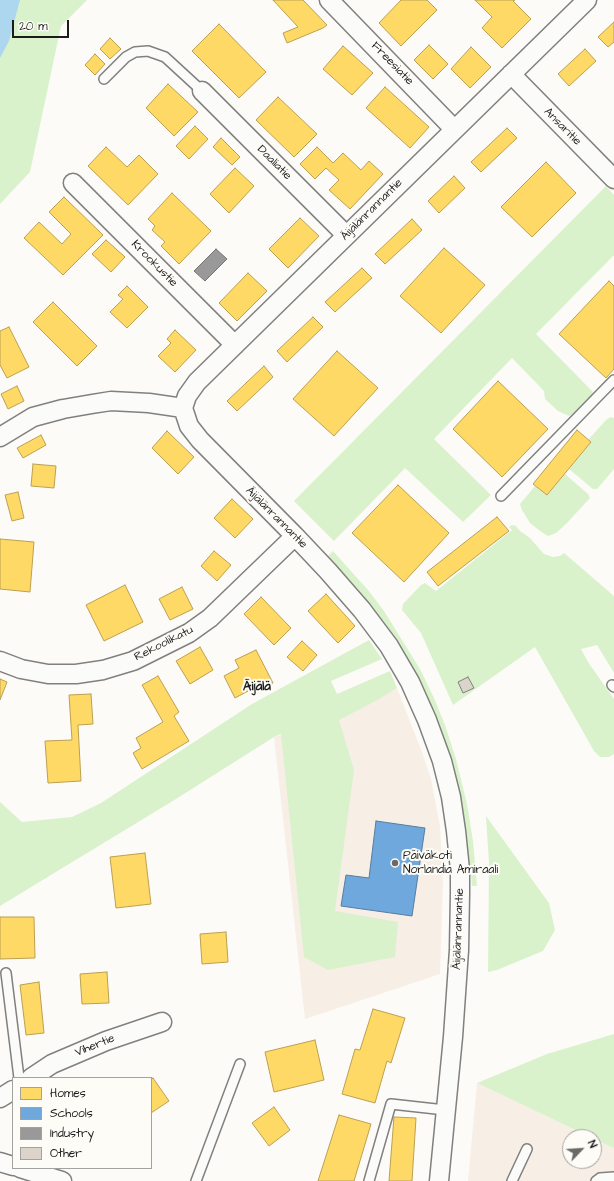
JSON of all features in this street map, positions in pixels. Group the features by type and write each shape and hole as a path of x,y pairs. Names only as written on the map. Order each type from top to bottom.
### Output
{"street":[{"name":"Freesiatie","path":"330,0 454,129"},
{"name":"Äijälänrannantie","path":"439,1181 453,1037 458,966 460,893 460,870 454,818 451,797 442,761 413,688 389,646 362,610 295,536 200,440 189,426 184,408 187,396 197,382 587,0"},
{"name":"Ansaritie","path":"511,74 614,179"},
{"name":"Daaliatie","path":"202,91 346,235"},
{"name":"Krookustie","path":"73,183 235,344"},
{"path":"0,437 33,417 63,409 111,401 149,403 184,408"},
{"name":"Rekoolikatu","path":"0,661 21,669 48,674 76,674 103,670 133,661 189,633 210,618 295,536"},
{"name":"Vihertie","path":"32,1077 52,1064 106,1041 162,1022"},
{"path":"0,1098 12,1091"},
{"path":"0,1162 12,1166"},
{"path":"23,1169 62,1181"}],"lane":[{"path":"104,80 126,57 135,52 148,50 165,57 202,91"},
{"path":"501,496 614,380"},
{"path":"6,972 19,1077"},
{"path":"196,1181 240,1064"},
{"path":"369,1181 391,1104 445,1110"},
{"path":"512,1181 527,1149"},
{"path":"596,1181 600,1178 614,1177"}],"shaded area":[{"path":"397,688 431,779 440,826 443,883 440,974 305,1019 274,737 338,720 378,700"},
{"path":"477,1083 573,1129 562,1129 562,1169 602,1169 602,1143 614,1148 614,1181 468,1181"}],"green space":[{"path":"0,0 87,0 61,26 30,172 0,204"},
{"path":"606,186 614,195 614,256 536,334 593,392 589,399 576,412 569,416 558,411 545,399 544,391 512,358 434,439 491,495 463,522 405,468 334,541 294,501"},
{"path":"611,417 614,418 614,469 597,489 593,489 569,469 591,442 588,440 606,420"},
{"path":"565,474 588,494 590,498 566,524 556,533 548,536 530,523 520,504 535,486 547,495"},
{"path":"512,525 516,526 530,538 544,554 553,557 560,556 564,553 614,596 614,673 597,645 581,649 588,662 614,699 614,754 609,757 600,757 594,751 535,647 453,705 421,633 402,610 403,604 421,585 425,583 436,591 512,530 509,527"},
{"path":"333,551 368,590 384,611 420,669 434,698 456,759 467,804 473,841 477,886 472,886 460,806 413,673 394,638 379,616 363,595 328,556"},
{"path":"369,640 382,659 331,681 337,694 390,671 397,688 378,700 339,720 354,770 335,911 398,922 395,957 328,970 304,957 281,734 0,906 0,802 22,822 72,817 101,803 252,704"},
{"path":"486,816 549,903 555,930 543,951 497,970 488,972 489,863"},
{"path":"614,1034 614,1148 602,1143 602,1129 573,1129 477,1083 547,1054"}],"water":[{"path":"0,0 20,0 9,41 0,58"}],"building: Homes":[{"path":"273,0 303,0 327,25 287,43 283,33 298,27"},
{"path":"401,0 427,0 437,10 401,46 379,23"},
{"path":"475,0 515,0 513,1 531,19 502,48 482,28 492,17"},
{"path":"614,22 614,42 608,47 598,37"},
{"path":"219,24 266,72 239,98 192,51"},
{"path":"110,38 121,49 110,59 100,49"},
{"path":"429,45 448,64 433,79 414,60"},
{"path":"343,46 373,73 352,95 323,69"},
{"path":"471,47 491,67 470,88 451,69"},
{"path":"585,49 596,61 569,86 558,74"},
{"path":"95,54 105,64 95,75 85,65"},
{"path":"168,84 198,112 174,136 146,108"},
{"path":"385,87 429,127 410,148 366,108"},
{"path":"278,97 317,134 294,157 256,120"},
{"path":"195,126 208,139 189,159 176,146"},
{"path":"507,128 517,138 481,172 471,162"},
{"path":"221,138 240,157 232,165 213,147"},
{"path":"106,147 127,167 139,155 158,174 128,205 88,166"},
{"path":"317,147 333,163 343,153 361,170 369,161 383,174 350,209 329,190 339,180 326,168 315,179 300,164"},
{"path":"546,162 576,193 532,237 501,207"},
{"path":"235,168 254,186 229,213 210,194"},
{"path":"454,176 465,188 439,213 428,201"},
{"path":"172,193 211,231 179,264 161,246 165,242 152,230 155,226 148,219"},
{"path":"64,197 103,235 63,275 24,238 39,222 62,244 71,234 49,212"},
{"path":"300,218 319,236 288,268 269,249"},
{"path":"412,219 422,230 385,264 375,254"},
{"path":"106,240 125,257 111,272 92,254"},
{"path":"444,248 485,285 441,333 400,296"},
{"path":"362,268 372,278 335,312 325,302"},
{"path":"248,273 267,291 237,321 219,303"},
{"path":"609,281 614,286 614,369 606,378 559,334"},
{"path":"127,286 148,307 127,328 110,312 123,299 118,295"},
{"path":"53,302 97,346 77,366 33,322"},
{"path":"313,317 323,327 287,362 277,351"},
{"path":"9,327 29,367 7,378 0,365 0,331"},
{"path":"175,330 196,350 175,372 158,356 171,343 167,339"},
{"path":"337,351 378,388 334,436 293,399"},
{"path":"264,366 273,377 237,411 227,401"},
{"path":"498,381 548,429 502,477 453,429"},
{"path":"17,386 24,401 8,409 1,394"},
{"path":"577,430 591,442 547,495 533,484"},
{"path":"167,431 194,457 178,474 152,448"},
{"path":"41,435 46,445 23,458 17,448"},
{"path":"33,464 56,466 54,488 31,486"},
{"path":"398,485 449,533 404,582 352,533"},
{"path":"18,492 24,518 12,521 5,495"},
{"path":"232,499 253,519 235,538 214,518"},
{"path":"497,517 509,531 438,586 427,572"},
{"path":"0,539 34,542 30,592 0,589"},
{"path":"214,551 231,565 217,581 201,566"},
{"path":"125,585 143,622 104,641 86,605"},
{"path":"182,587 193,609 170,620 159,599"},
{"path":"326,594 355,626 338,643 308,611"},
{"path":"261,597 291,628 274,645 244,614"},
{"path":"302,641 317,655 303,671 287,657"},
{"path":"200,647 213,670 190,684 176,661"},
{"path":"256,650 273,683 252,694 250,690 235,698 224,676 239,668 235,660"},
{"path":"158,676 179,712 174,716 189,741 142,769 133,753 141,748 136,738 163,722 142,685"},
{"path":"0,679 7,682 0,700"},
{"path":"91,694 93,724 78,725 81,781 48,783 45,741 72,740 69,695"},
{"path":"145,853 151,904 116,908 110,857"},
{"path":"0,917 34,917 35,958 0,959"},
{"path":"226,932 228,962 202,964 200,934"},
{"path":"107,972 109,1003 82,1004 80,974"},
{"path":"39,982 44,1033 26,1035 20,985"},
{"path":"373,1009 405,1018 391,1063 387,1061 375,1103 342,1094 355,1049 360,1050"},
{"path":"315,1040 324,1080 274,1092 265,1052"},
{"path":"153,1078 169,1101 152,1112"},
{"path":"274,1107 290,1130 269,1146 252,1123"},
{"path":"339,1115 371,1124 354,1181 318,1181"},
{"path":"394,1117 416,1118 412,1181 389,1181"}],"building: Schools":[{"name":"Päiväkoti Norlandia Amiraali","path":"376,821 425,828 412,916 341,906 346,875 369,878"}],"building: Industry":[{"path":"216,249 227,259 205,281 194,271"}],"building: Other":[{"path":"468,677 474,688 463,693 458,682"}],"place":[{"name":"Päiväkoti Norlandia Amiraali","path":"395,863"}],"district":[{"name":"Äijälä","path":"257,687"}]}
